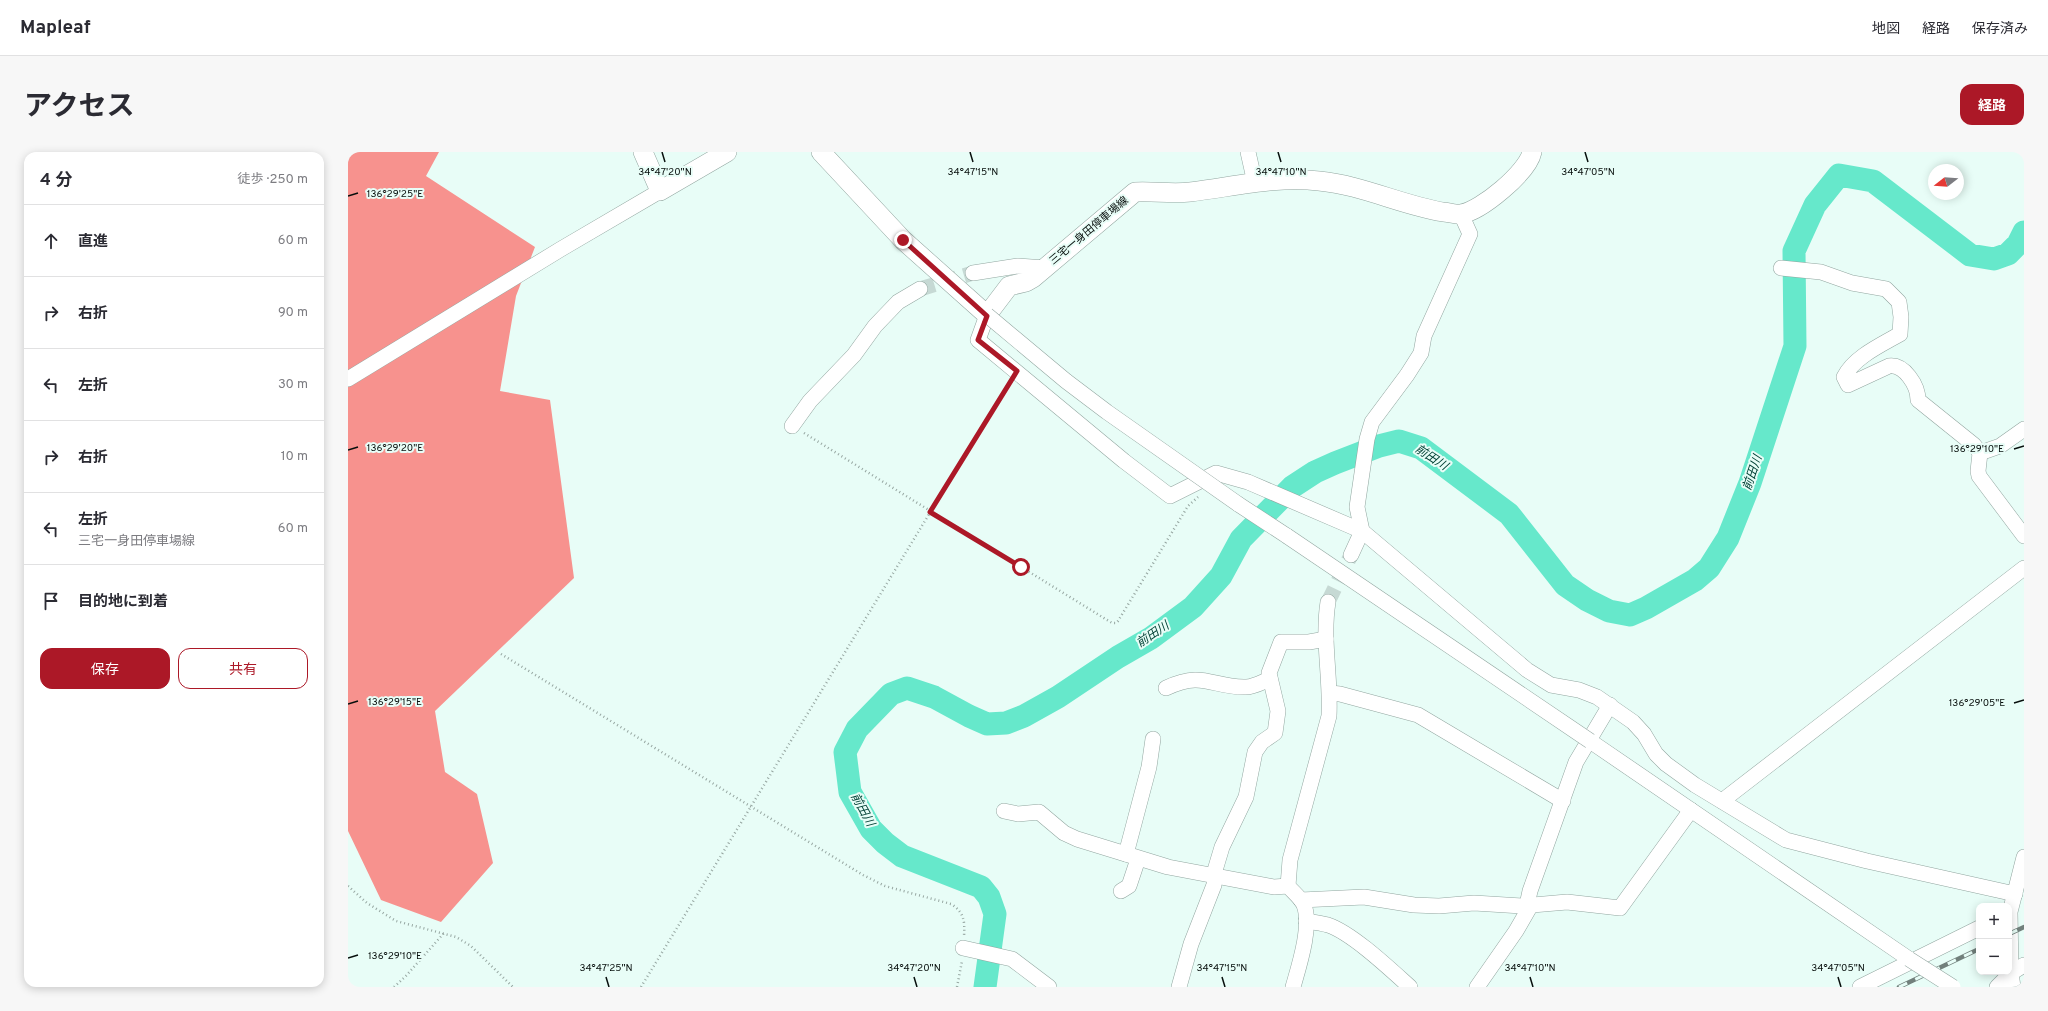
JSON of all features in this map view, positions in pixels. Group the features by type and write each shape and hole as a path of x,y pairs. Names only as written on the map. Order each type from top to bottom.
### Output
{"main road":[{"path":"642,152 660,191 727,152"},
{"path":"821,152 903,240 987,316"},
{"path":"1461,214 1475,208 1516,179 1528,162 1532,152"},
{"name":"三宅一身田停車場線","path":"987,316 1009,286 1026,282 1045,268 1135,192 1187,192 1276,179 1318,180 1348,184 1427,209 1461,214"}],"street":[{"path":"1248,152 1255,183"},
{"path":"348,380 561,249 660,191"},
{"path":"1351,555 1362,531 1357,507 1367,440 1372,422 1407,375 1421,353 1424,336 1470,234 1461,214"},
{"path":"972,273 1018,266 1045,268"},
{"path":"1782,268 1821,272 1852,283 1879,287 1890,292 1899,302 1901,317 1900,334 1882,344 1855,364 1844,377 1848,385 1888,366 1895,365 1903,369 1915,388 1918,400 1974,445 1980,453 1978,471 1979,476 2024,536"},
{"path":"792,426 810,401 854,355 875,326 898,302 920,289"},
{"path":"1953,987 1909,959 1590,741 1333,568 1114,416 1066,381 987,316 978,340 1119,457 1170,496 1216,473 1248,482 1362,531 1527,670 1552,685 1590,693 1610,705 1633,722 1644,734 1656,754 1666,764 1695,785 1791,842 2015,894"},
{"path":"1980,453 2000,446 2024,429"},
{"path":"1722,801 2024,568"},
{"path":"1293,987 1300,960 1306,921 1304,905 1288,886 1290,860 1326,731 1330,693 1326,639 1328,602"},
{"path":"1179,987 1191,944 1214,885 1214,877 1222,847 1246,797 1255,752 1262,742 1275,733 1278,711 1270,679 1271,668 1281,642 1309,642 1326,639"},
{"path":"1166,688 1178,682 1193,679 1246,687 1270,679"},
{"path":"1330,693 1340,694 1418,715 1563,801"},
{"path":"1477,987 1516,931 1529,905 1530,891 1576,762 1590,741 1610,705"},
{"path":"1121,891 1128,886 1153,739"},
{"path":"1300,900 1364,898 1414,905 1474,903 1529,905 1567,902 1620,908 1691,810"},
{"path":"1004,811 1018,814 1039,812 1064,833 1077,839 1132,856 1214,877 1274,887 1288,886"},
{"path":"2012,980 2015,894 2024,857"},
{"path":"1306,921 1328,925 1356,942 1386,964 1410,987"},
{"path":"1860,987 1976,930"},
{"path":"969,950 1012,959 1049,987"},
{"path":"1997,987 2012,980 2024,966"}],"path":[{"path":"641,987 750,806 1017,371"},
{"path":"792,426 1112,623 1116,623 1188,506 1199,496"},
{"path":"501,654 876,882 918,896 951,904 959,909 964,918 969,950 957,987"},
{"path":"348,886 367,903 396,921 456,937 471,946 513,987"},
{"path":"394,987 444,934"}],"shaded area":[{"path":"348,152 439,152 426,176 535,247 516,296 500,391 550,400 574,578 435,711 445,772 477,794 493,863 441,922 381,900 348,831"}],"waterway":[{"name":"前田川","path":"985,987 995,914 989,897 981,887 902,856 885,843 871,829 850,792 845,752 857,729 891,694 907,688 934,697 987,724 1006,723 1024,716 1058,697 1118,657 1151,638 1193,607 1221,576 1241,539 1292,487 1315,472 1335,463 1379,446 1399,441 1421,448 1509,514 1565,585 1587,600 1609,611 1630,615 1646,608 1695,580 1709,568 1728,538 1750,483 1795,346 1794,251 1815,205 1839,175 1873,181 1970,255 1994,259 2008,254 2018,244 2024,232"}],"tunnel":[{"path":"920,289 973,273"},
{"path":"1328,602 1351,555"}],"railway":[{"path":"2012,933 2024,927"},
{"path":"1899,987 1976,950"}],"route":[{"path":"903,240 953,287 987,316 978,340 1017,371 930,512 1021,567"}]}
